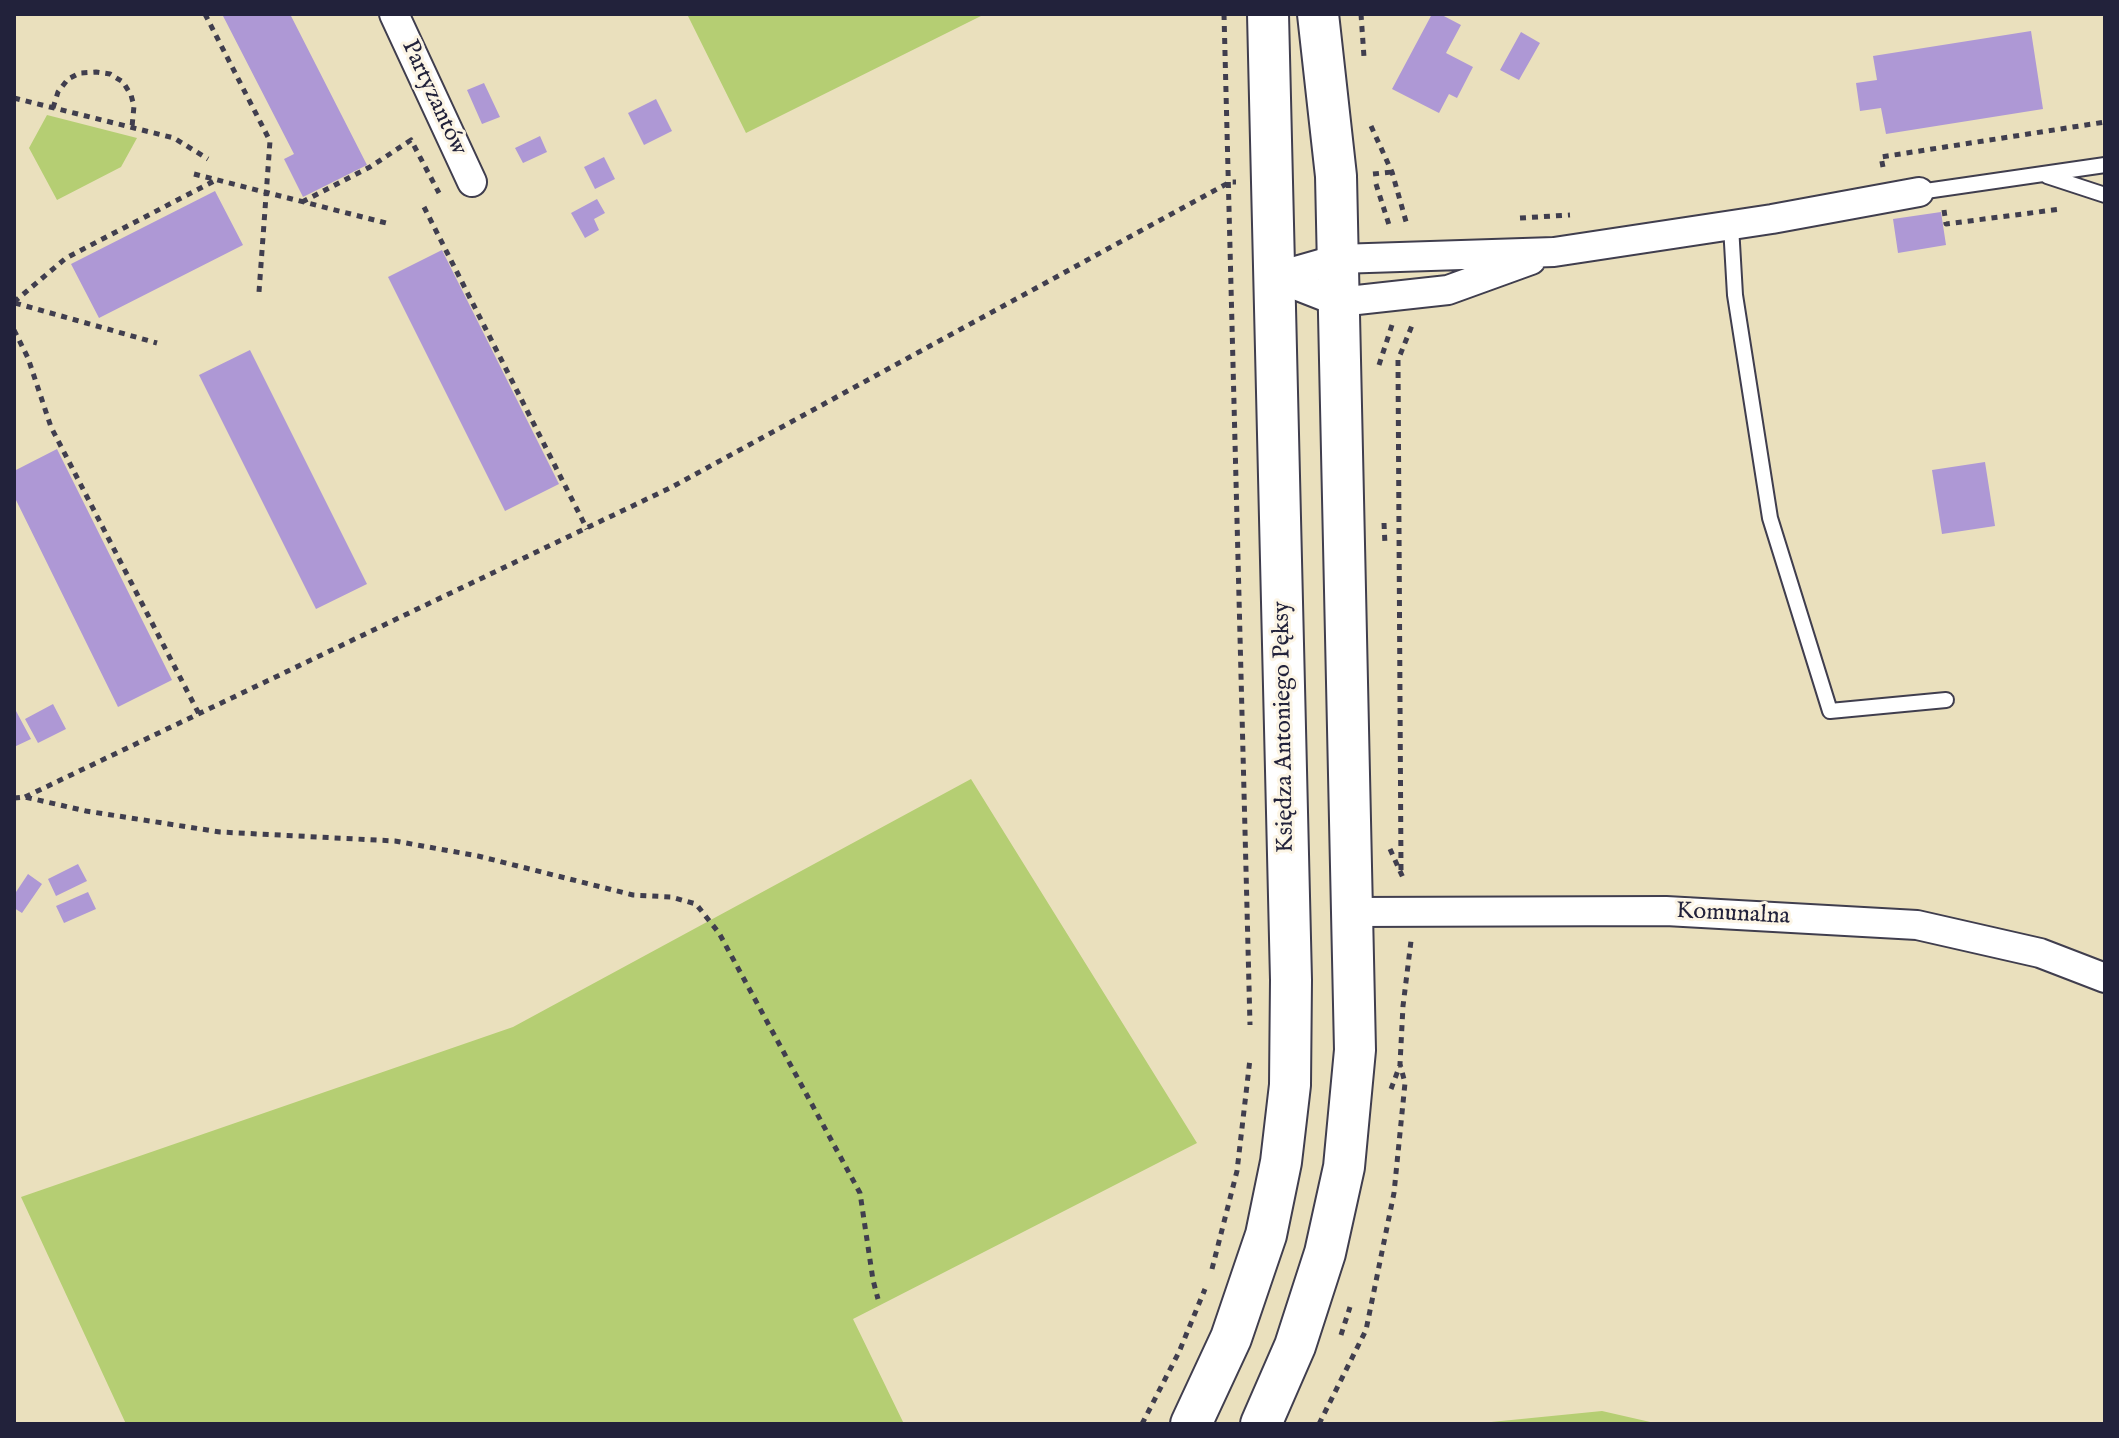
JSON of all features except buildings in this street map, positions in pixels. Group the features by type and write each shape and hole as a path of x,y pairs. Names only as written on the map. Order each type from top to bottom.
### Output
{"main road":[{"name":"Księdza Antoniego Pęksy","path":"1191,1424 1231,1338 1266,1235 1281,1162 1290,1085 1291,980 1268,14"},
{"path":"1261,1424 1295,1346 1325,1253 1344,1167 1355,1050 1336,176 1318,14"}],"street":[{"name":"Partyzantów","path":"394,14 472,182"},
{"path":"1275,277 1338,259 1554,252 1925,201"},
{"path":"1275,277 1339,302 1448,290 1554,252"},
{"name":"Komunalna","path":"1353,912 1666,911 1917,925 2040,953 2105,978"}],"lane":[{"path":"1925,201 2042,174 2105,165"},
{"path":"2042,174 2105,195"},
{"path":"1731,226 1735,295 1770,518 1830,711 1946,700"}],"path":[{"path":"205,14 270,141 259,292"},
{"path":"1224,14 1250,1037"},
{"path":"53,108 58,92 68,79 80,73 110,74 123,82 131,95 134,106 132,127"},
{"path":"14,98 174,138 208,159"},
{"path":"1881,157 2105,122"},
{"path":"1373,136 1395,181 1408,227 1409,255"},
{"path":"301,202 370,167 411,140 441,198"},
{"path":"1871,170 1883,169"},
{"path":"194,174 390,224"},
{"path":"157,343 14,302 66,258 214,181"},
{"path":"25,797 672,487 1230,182"},
{"path":"1925,201 1943,208 1946,224 2055,208 2073,211"},
{"path":"424,207 587,529"},
{"path":"1515,219 1576,214"},
{"path":"1319,1424 1366,1330 1394,1193 1405,1083 1400,1064 1403,1006 1411,947 1411,913 1409,889 1401,874 1398,360 1413,322 1411,294"},
{"path":"14,330 28,358 51,427 199,714"},
{"path":"14,798 25,797 86,811 220,832 395,841 478,856 633,895 671,897 696,904 719,933 860,1193 878,1299"},
{"path":"1142,1424 1179,1352 1210,1277 1237,1171 1250,1053"}],"green space":[{"path":"687,14 985,14 746,133"},
{"path":"47,115 137,138 121,167 57,200 29,148"},
{"path":"971,779 1197,1143 853,1319 904,1424 126,1424 21,1197 513,1027"},
{"path":"1602,1411 1659,1424 1480,1424 1481,1423"}]}
